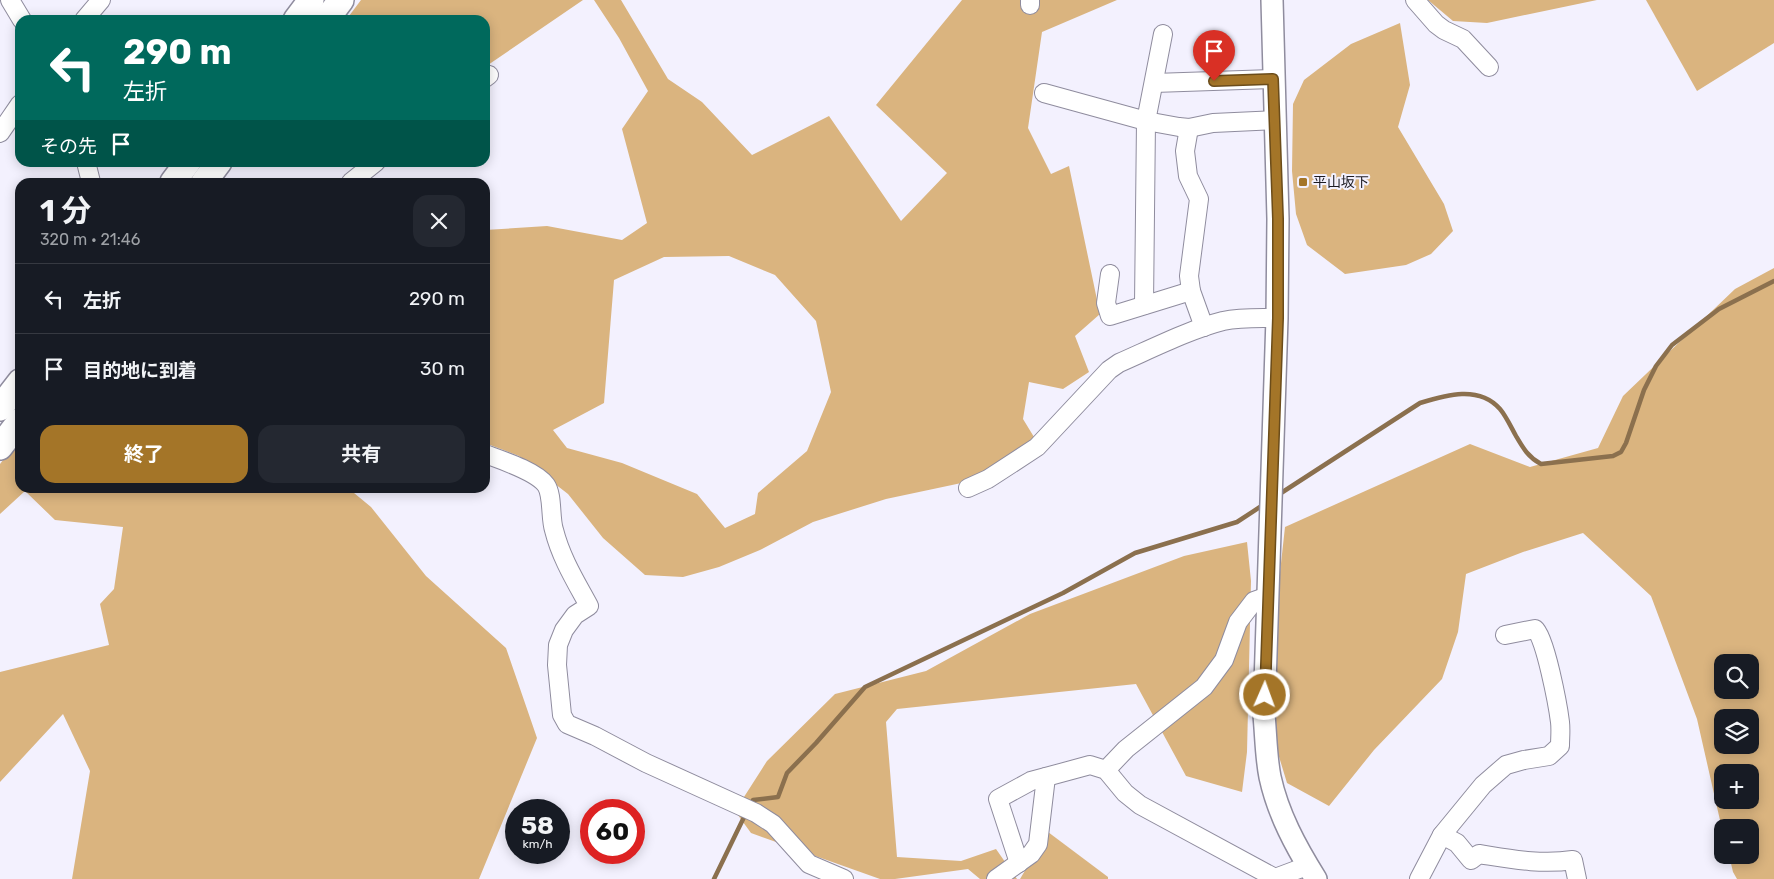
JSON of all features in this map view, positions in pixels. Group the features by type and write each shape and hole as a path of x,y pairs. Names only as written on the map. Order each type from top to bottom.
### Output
{"highway":[{"path":"300,15 311,0"},
{"path":"330,15 342,0"},
{"path":"176,178 184,167"},
{"path":"207,178 215,167"},
{"path":"0,408 15,388"},
{"path":"0,447 15,428"}],"main road":[{"path":"1272,0 1278,219 1278,318 1264,715 1269,776 1276,800 1285,824 1312,872"}],"street":[{"path":"10,0 19,15"},
{"path":"88,15 101,0"},
{"path":"1415,0 1436,24 1463,39 1489,67"},
{"path":"1144,305 1146,121 1163,34"},
{"path":"1154,83 1273,79"},
{"path":"1044,93 1146,121 1189,128 1213,123 1275,120"},
{"path":"0,133 15,111"},
{"path":"1189,128 1184,151 1188,176 1199,198 1189,276 1191,291 1204,327"},
{"path":"356,178 370,167"},
{"path":"1110,274 1106,303 1110,316 1191,291"},
{"path":"968,488 994,475 1036,447 1109,370 1119,363 1204,327 1224,321 1278,318"},
{"path":"490,456 534,475 546,485 551,505 553,528 559,547 589,606 575,615 564,630 558,645 557,665 562,715 567,724 595,736 646,764 756,813 773,824 809,864 844,879"},
{"path":"1106,770 1126,749 1204,687 1224,660 1238,622 1254,601 1268,596"},
{"path":"1419,879 1442,835 1483,785 1506,765 1549,756 1560,746 1560,723 1540,632 1535,629 1505,635"},
{"path":"1019,863 998,799 1031,781 1090,765 1106,770 1125,793 1140,805 1275,878 1312,872"},
{"path":"996,879 1031,854 1038,844 1046,777"},
{"path":"1442,835 1457,843 1471,860 1479,854 1538,863 1556,863 1573,860 1577,879"}],"shaded area":[{"path":"361,0 583,0 490,64 490,15 350,15"},
{"path":"594,0 621,0 668,79 702,102 752,155 829,116 901,221 947,173 876,105 962,0 1117,0 1042,32 1028,128 1051,174 1069,166 1100,314 1075,336 1089,372 1063,389 1029,382 1023,419 1034,437 985,478 886,499 813,522 760,550 719,567 683,577 645,575 603,538 568,494 519,456 490,445 490,230 547,226 622,240 647,223 622,129 648,91 619,38","holes":["729,256 775,275 816,321 831,392 807,451 758,493 755,514 725,528 697,494 622,463 567,448 553,430 604,403 614,280 664,257"]},
{"path":"1428,0 1597,0 1487,23 1453,21"},
{"path":"1646,0 1774,0 1774,43 1697,91"},
{"path":"1400,23 1410,85 1398,127 1444,204 1453,231 1431,254 1406,265 1345,274 1307,245 1296,214 1292,171 1293,104 1304,80 1351,44"},
{"path":"1774,268 1774,879 1737,879 1731,864 1759,864 1759,819 1720,819 1717,809 1759,809 1759,764 1714,764 1714,794 1697,719 1651,596 1583,533 1523,552 1466,574 1458,632 1442,679 1374,750 1329,806 1287,783 1270,727 1269,672 1285,527 1470,444 1530,467 1598,448 1623,396 1735,289"},
{"path":"15,444 15,493 23,493 0,514 0,464"},
{"path":"27,493 354,493 371,507 426,576 506,648 537,738 512,799 505,799 505,816 479,879 72,879 90,771 63,714 0,782 0,672 109,645 100,604 114,589 123,527 55,520"},
{"path":"1247,542 1251,581 1247,752 1242,792 1186,776 1136,684 897,709 886,722 897,857 961,861 996,849 1017,879 980,879 968,869 895,879 880,879 751,833 735,811 767,761 835,694 926,671 1030,614 1184,556"},
{"path":"1048,832 1108,877 1108,879 1020,879"}],"waterway":[{"path":"1278,495 1420,403 1451,395 1472,394 1492,402 1500,409 1526,452 1541,464 1613,456 1621,452 1626,443 1644,390 1656,366 1672,345 1719,309 1774,281"},
{"path":"750,807 753,800 778,797 787,773 865,687 1063,593 1135,553 1237,522 1263,505"},
{"path":"714,879 746,813"}],"place":[{"name":"平山坂下","path":"1303,182"}],"route":[{"path":"1214,81 1273,79 1278,219 1278,318 1265,695"}]}
